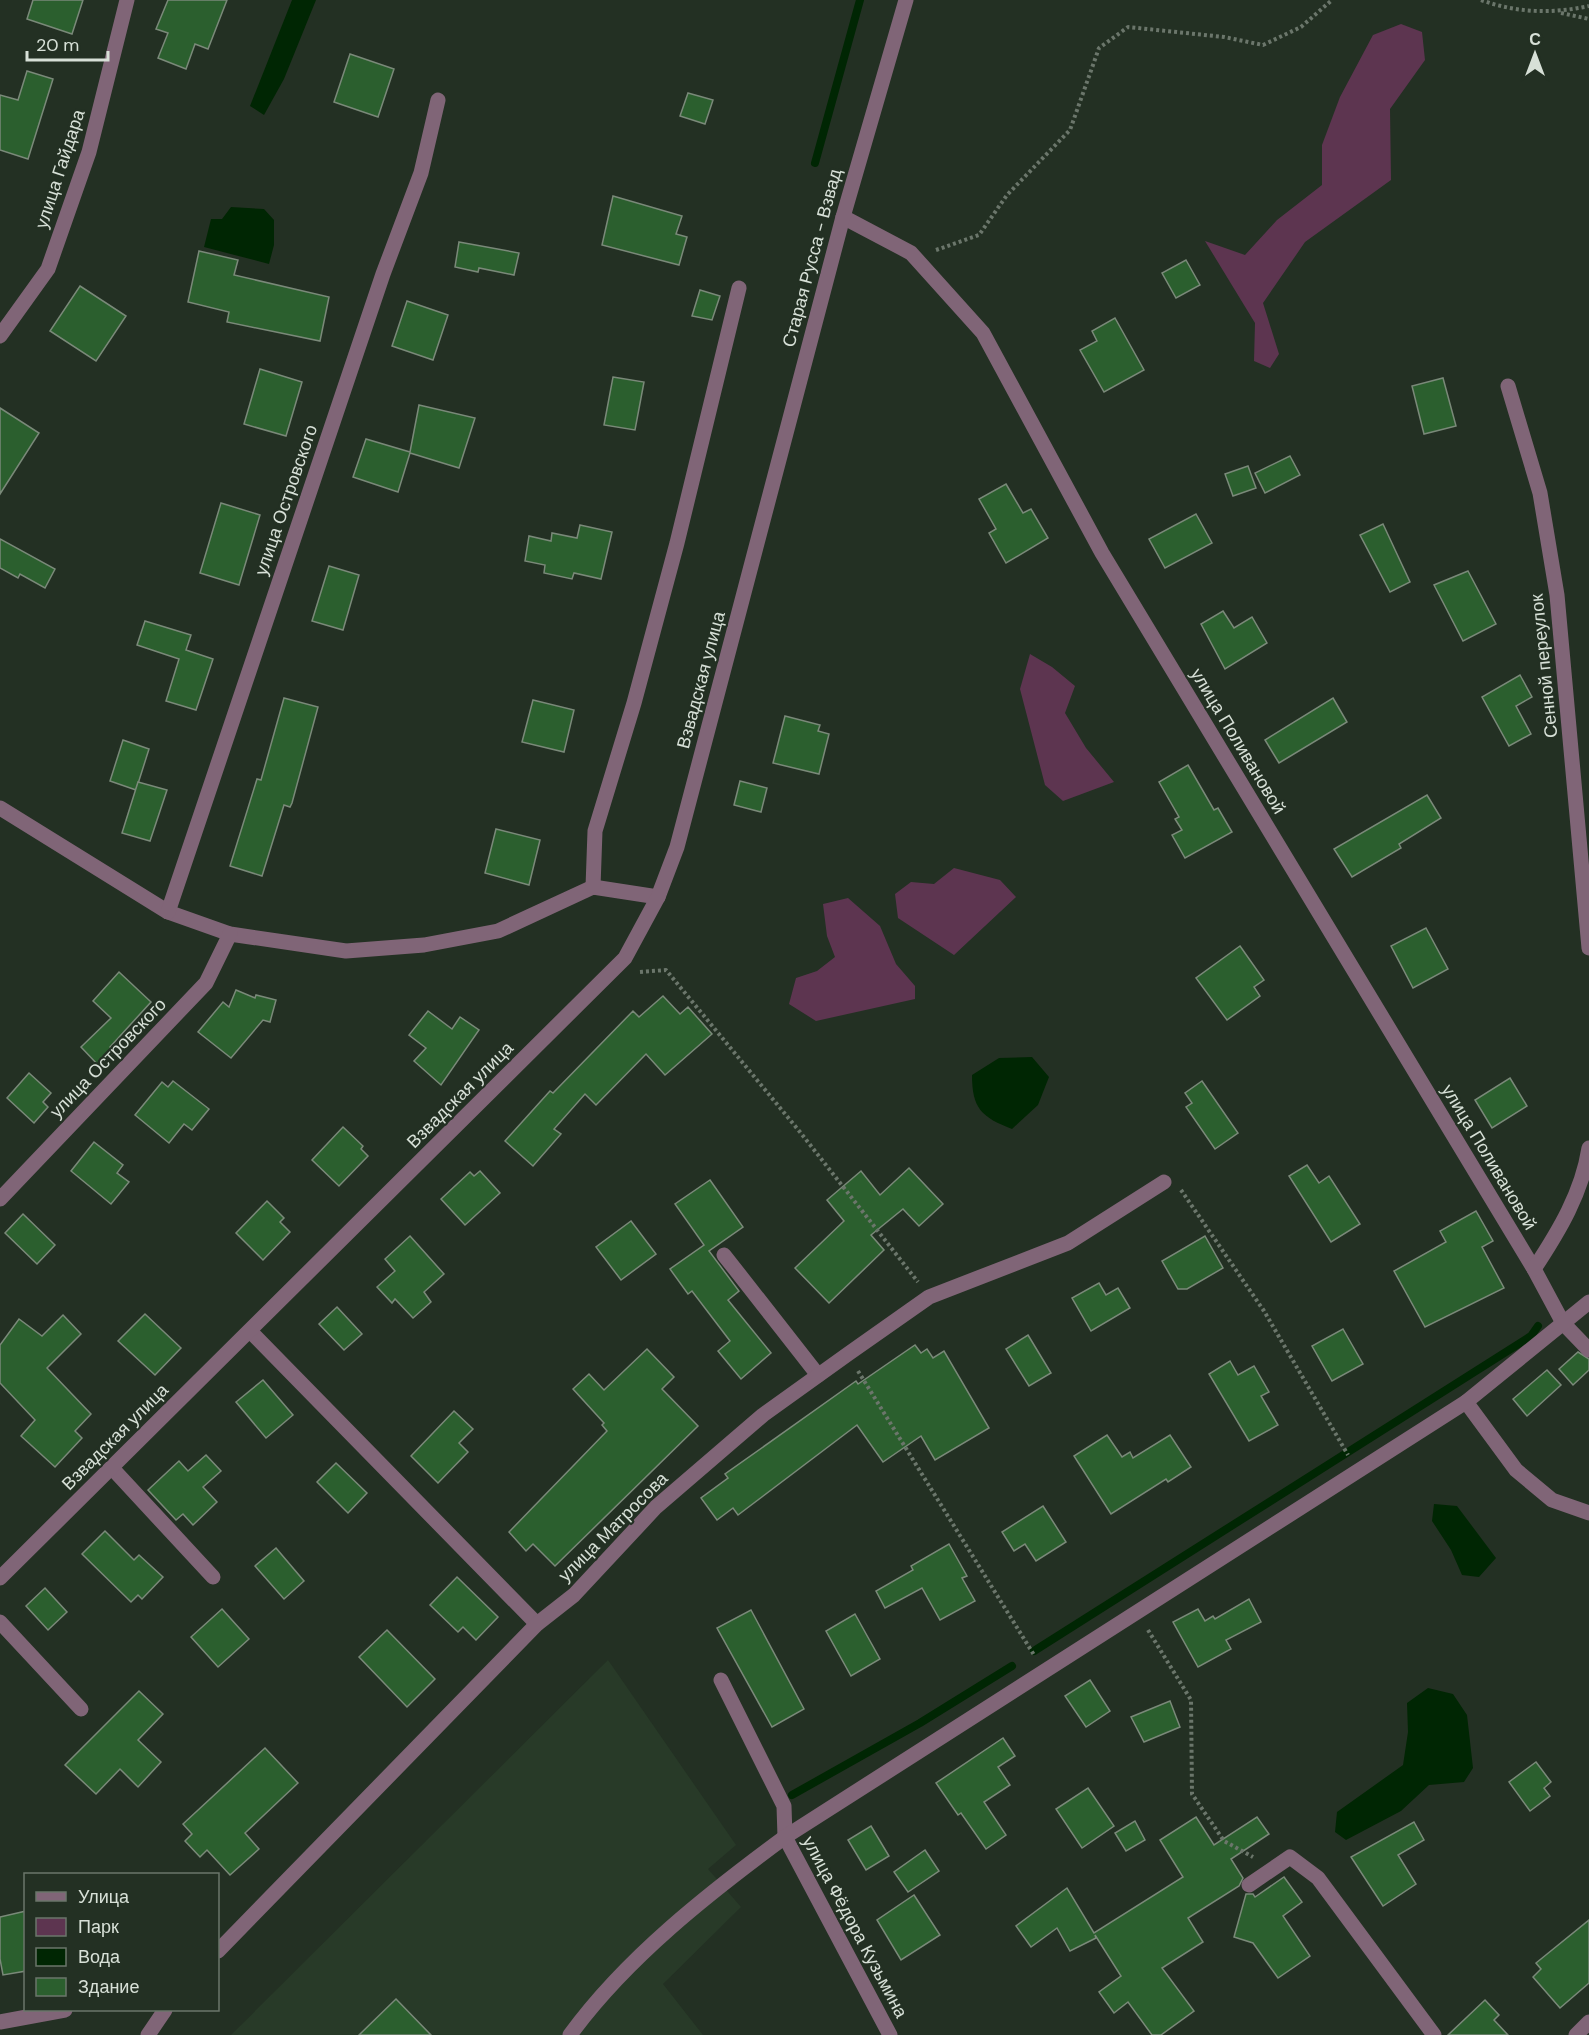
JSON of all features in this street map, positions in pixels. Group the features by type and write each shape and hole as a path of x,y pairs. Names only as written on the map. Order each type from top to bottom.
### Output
{"street":[{"name":"улица Гайдара","path":"0,336 48,269 88,152 127,0"},
{"name":"Старая Русса - Взвад","path":"761,528 843,217 906,0"},
{"name":"улица Островского","path":"168,912 375,297 421,173 438,100"},
{"name":"улица Поливановой","path":"843,217 911,253 983,333 1102,554 1534,1269 1563,1323 1589,1350"},
{"path":"593,887 595,831 634,703 674,554 739,288"},
{"name":"Сенной переулок","path":"1508,386 1540,493 1557,595 1589,948"},
{"name":"Взвадская улица","path":"0,1578 625,958 658,897 677,847 761,528"},
{"path":"0,808 168,912 230,934 346,951 424,945 498,931 593,887 658,897"},
{"name":"улица Островского","path":"0,1199 206,983 230,934"},
{"path":"1534,1269 1557,1234 1584,1176 1589,1148"},
{"name":"улица Матросова","path":"219,1950 537,1624 574,1595 656,1507 763,1415 929,1297 1068,1243 1164,1182"},
{"path":"724,1255 818,1376"},
{"path":"570,2035 598,1996 722,1884 785,1837 1466,1402 1589,1302"},
{"path":"250,1331 537,1624"},
{"path":"1466,1402 1516,1470 1552,1500 1589,1514"},
{"path":"112,1468 213,1577"},
{"path":"0,1622 81,1709"},
{"path":"721,1680 784,1806 785,1837"},
{"name":"улица Фёдора Кузьмина","path":"785,1837 890,2035"},
{"path":"1250,1885 1290,1857 1318,1878 1434,2035"},
{"path":"0,2022 60,2011"},
{"path":"148,2035 164,2011"},
{"path":"1576,2035 1589,2022"}],"path":[{"path":"911,253 940,249 979,235 1006,195 1070,129 1099,48 1128,27 1224,37 1263,45 1301,27 1332,0"},
{"path":"1481,0 1502,8 1558,13 1589,19"},
{"path":"1558,13 1589,6"},
{"path":"625,958 642,973 666,970 800,1132 929,1297"},
{"path":"1164,1182 1184,1192 1191,1202 1264,1311 1341,1443"},
{"path":"848,1354 1043,1672"},
{"path":"1137,1612 1191,1700 1192,1794 1224,1841 1272,1868"}],"shaded area":[{"path":"608,1660 736,1845 708,1869 741,1907 663,1984 703,2035 231,2035"}],"green space":[{"path":"1401,24 1422,32 1425,60 1390,109 1391,180 1305,242 1263,303 1279,354 1270,368 1254,361 1255,323 1205,241 1245,255 1277,220 1322,185 1322,145 1340,97 1373,35"},
{"path":"1030,654 1052,667 1075,686 1065,713 1086,748 1114,782 1063,801 1045,785 1020,689"},
{"path":"954,868 1000,880 1016,897 954,955 898,918 895,894 911,882 934,884"},
{"path":"848,898 880,926 896,964 915,986 915,999 816,1021 789,1004 796,978 817,971 835,957 827,936 823,904"}],"water":[{"path":"292,0 316,0 284,79 264,115 250,106"},
{"path":"231,207 264,209 274,220 274,245 269,264 204,247 211,219 222,219"},
{"path":"1032,1057 1049,1077 1038,1105 1012,1129 993,1120 980,1110 974,1096 972,1075 999,1058"},
{"path":"1434,1504 1457,1506 1496,1558 1479,1577 1462,1575 1451,1550 1432,1521"},
{"path":"1428,1688 1453,1694 1467,1715 1473,1768 1464,1782 1429,1785 1401,1811 1346,1840 1335,1832 1337,1812 1403,1765 1408,1732 1407,1703"}],"building":[{"path":"33,0 83,0 72,34 27,19"},
{"path":"168,0 227,0 208,49 195,44 186,69 158,58 168,33 156,29"},
{"path":"350,54 394,69 378,117 334,102"},
{"path":"27,71 53,79 28,159 0,150 0,95 18,100"},
{"path":"688,93 713,100 705,124 680,116"},
{"path":"613,196 682,216 676,234 687,237 679,265 602,245"},
{"path":"459,242 519,253 514,275 479,268 478,272 455,267"},
{"path":"199,251 238,260 234,275 329,297 320,341 227,322 229,312 188,302"},
{"path":"1186,260 1200,285 1176,298 1162,273"},
{"path":"80,286 126,316 96,361 50,331"},
{"path":"700,290 720,296 712,320 692,316"},
{"path":"407,301 448,315 433,360 392,346"},
{"path":"1115,318 1144,370 1104,392 1080,350 1097,341 1092,331"},
{"path":"260,369 302,382 286,436 244,424"},
{"path":"613,377 644,382 635,430 604,425"},
{"path":"1443,378 1456,426 1424,434 1412,386"},
{"path":"419,405 475,418 459,468 410,453 398,492 353,477 366,439 410,452"},
{"path":"0,408 39,433 0,494"},
{"path":"1290,456 1300,475 1265,493 1255,473"},
{"path":"1248,466 1256,488 1233,496 1225,474"},
{"path":"1006,484 1023,513 1031,509 1048,538 1006,563 989,533 996,529 979,499"},
{"path":"221,503 260,515 239,585 200,573"},
{"path":"1196,514 1212,543 1165,568 1149,539"},
{"path":"1383,524 1410,582 1390,592 1360,535"},
{"path":"580,525 612,532 601,579 574,573 572,579 544,573 545,565 525,561 529,536 551,541 552,533 577,538"},
{"path":"0,539 55,569 45,588 20,574 18,578 0,568"},
{"path":"329,566 359,575 343,630 312,621"},
{"path":"1468,571 1496,624 1463,641 1434,585"},
{"path":"1223,611 1234,628 1252,617 1267,643 1225,669 1201,624"},
{"path":"145,621 191,635 186,650 213,659 196,710 166,701 179,659 137,645"},
{"path":"1520,675 1532,697 1516,706 1531,734 1509,746 1482,697"},
{"path":"284,698 318,707 292,803 290,807 284,805 262,876 230,866 257,779 261,780"},
{"path":"1333,698 1347,722 1279,763 1265,740"},
{"path":"533,700 574,710 564,752 522,742"},
{"path":"785,716 820,725 818,731 829,734 819,774 773,763"},
{"path":"123,740 149,749 136,790 110,781"},
{"path":"1188,765 1214,810 1218,808 1232,832 1185,858 1172,835 1182,830 1175,819 1179,817 1159,782"},
{"path":"740,781 767,788 761,812 734,805"},
{"path":"138,782 167,790 150,841 122,833"},
{"path":"1427,795 1441,818 1399,844 1401,848 1352,877 1334,849"},
{"path":"496,829 540,840 529,885 485,873"},
{"path":"1426,928 1448,969 1413,988 1391,946"},
{"path":"1240,946 1264,980 1254,987 1260,996 1227,1020 1196,978"},
{"path":"119,972 151,1002 110,1047 114,1052 99,1066 81,1047 111,1018 93,1001"},
{"path":"236,990 255,998 256,995 276,1000 270,1022 263,1020 231,1058 198,1032 223,1002 229,1007"},
{"path":"663,996 680,1014 688,1007 712,1034 665,1075 646,1054 596,1105 585,1094 554,1129 561,1134 533,1166 505,1141 550,1091 553,1093 633,1011 639,1017"},
{"path":"428,1011 452,1029 460,1017 479,1030 441,1085 414,1061 426,1048 409,1035"},
{"path":"29,1073 51,1093 43,1102 48,1107 34,1123 7,1098"},
{"path":"1510,1078 1527,1106 1492,1128 1475,1100"},
{"path":"173,1081 209,1109 192,1130 184,1124 169,1143 135,1115 162,1082 168,1087"},
{"path":"1202,1081 1238,1133 1215,1149 1186,1107 1192,1103 1185,1093"},
{"path":"343,1127 363,1146 361,1149 368,1156 339,1186 312,1160"},
{"path":"94,1142 123,1165 117,1173 129,1182 111,1204 71,1171"},
{"path":"1307,1165 1319,1183 1329,1176 1360,1224 1331,1242 1289,1176"},
{"path":"909,1168 943,1204 919,1226 903,1209 871,1235 884,1250 829,1303 795,1268 844,1221 827,1200 861,1171 880,1195"},
{"path":"480,1171 500,1193 465,1225 441,1199 470,1172 474,1176"},
{"path":"710,1180 743,1227 709,1251 739,1291 728,1300 771,1353 741,1379 718,1351 730,1341 692,1291 688,1294 670,1269 704,1245 675,1204"},
{"path":"267,1201 284,1218 280,1222 290,1232 263,1260 236,1233"},
{"path":"1476,1211 1493,1241 1482,1247 1504,1288 1425,1327 1394,1271 1446,1242 1440,1231"},
{"path":"23,1214 55,1245 37,1264 5,1233"},
{"path":"631,1221 656,1254 621,1280 596,1247"},
{"path":"410,1236 444,1274 424,1292 431,1302 413,1318 395,1299 392,1303 377,1287 395,1271 385,1259"},
{"path":"1205,1236 1223,1268 1187,1289 1178,1289 1162,1261"},
{"path":"1099,1283 1106,1295 1118,1288 1130,1308 1091,1331 1072,1298"},
{"path":"337,1307 362,1334 344,1350 319,1324"},
{"path":"145,1314 181,1348 155,1375 118,1341"},
{"path":"63,1315 81,1334 47,1368 91,1414 75,1431 82,1438 55,1467 21,1436 35,1420 0,1383 0,1345 19,1319 42,1336"},
{"path":"1343,1329 1363,1364 1332,1381 1312,1346"},
{"path":"1028,1335 1051,1373 1029,1386 1006,1349"},
{"path":"915,1345 921,1353 927,1349 933,1358 944,1351 989,1428 935,1460 921,1436 883,1462 857,1425 738,1515 733,1508 717,1520 701,1498 728,1478 725,1474 856,1381 858,1384"},
{"path":"647,1349 674,1377 662,1389 698,1426 555,1566 533,1544 526,1551 509,1532 607,1431 602,1425 604,1423 573,1389 589,1374 604,1390"},
{"path":"1578,1352 1589,1359 1589,1370 1573,1385 1559,1369"},
{"path":"1230,1361 1238,1375 1254,1366 1269,1392 1261,1396 1278,1425 1249,1441 1209,1374"},
{"path":"1547,1370 1561,1385 1527,1416 1513,1399"},
{"path":"263,1380 293,1415 266,1438 236,1402"},
{"path":"454,1411 473,1429 459,1443 468,1452 438,1483 411,1456"},
{"path":"1107,1435 1122,1457 1130,1452 1133,1458 1170,1435 1191,1467 1168,1482 1166,1479 1111,1514 1074,1456"},
{"path":"206,1455 221,1471 203,1487 217,1502 193,1525 183,1514 176,1520 148,1490 179,1461 188,1471"},
{"path":"336,1463 367,1493 348,1513 317,1482"},
{"path":"1043,1506 1066,1542 1036,1561 1025,1544 1014,1551 1002,1532"},
{"path":"105,1531 134,1560 139,1555 163,1577 142,1599 138,1595 131,1602 82,1554"},
{"path":"949,1544 967,1576 962,1578 975,1601 940,1620 922,1588 885,1608 876,1591 913,1570 911,1566"},
{"path":"276,1548 304,1581 284,1599 255,1566"},
{"path":"457,1577 498,1617 476,1640 463,1627 458,1632 430,1605"},
{"path":"45,1588 67,1612 48,1630 26,1606"},
{"path":"1249,1599 1261,1622 1226,1640 1231,1649 1198,1667 1173,1622 1198,1609 1205,1621 1213,1616 1215,1619"},
{"path":"222,1609 249,1639 218,1667 191,1637"},
{"path":"751,1610 804,1709 772,1727 717,1628"},
{"path":"855,1614 880,1659 851,1676 826,1631"},
{"path":"387,1630 435,1679 407,1707 359,1657"},
{"path":"1090,1680 1110,1711 1086,1727 1065,1696"},
{"path":"139,1691 163,1714 138,1740 161,1762 138,1787 120,1769 96,1794 65,1765"},
{"path":"1170,1701 1180,1727 1144,1742 1131,1717"},
{"path":"1003,1738 1015,1756 998,1767 1010,1785 984,1802 1006,1835 986,1849 961,1813 958,1815 936,1783"},
{"path":"265,1748 298,1783 245,1833 259,1849 230,1875 207,1850 200,1857 185,1841 192,1834 183,1824"},
{"path":"1536,1762 1551,1782 1544,1788 1550,1796 1530,1811 1509,1782"},
{"path":"1088,1788 1114,1826 1082,1848 1056,1809"},
{"path":"1196,1817 1214,1845 1257,1817 1269,1834 1231,1859 1243,1878 1239,1886 1188,1918 1203,1942 1162,1968 1194,2011 1161,2035 1152,2035 1128,2002 1114,2013 1099,1992 1121,1976 1095,1935 1096,1938 1070,1951 1057,1928 1031,1947 1016,1926 1067,1888 1094,1933 1183,1877 1160,1840"},
{"path":"1135,1821 1145,1840 1126,1851 1115,1833"},
{"path":"1414,1822 1424,1840 1398,1855 1416,1884 1383,1906 1351,1857"},
{"path":"871,1826 889,1856 866,1870 848,1840"},
{"path":"925,1850 939,1871 908,1892 894,1872"},
{"path":"1284,1877 1302,1902 1283,1916 1310,1956 1278,1978 1253,1943 1234,1937 1246,1894 1253,1894 1255,1897"},
{"path":"914,1895 940,1935 901,1960 877,1920"},
{"path":"24,1911 24,1971 3,1975 0,1959 0,1917"},
{"path":"1589,1920 1589,1983 1560,2008 1533,1977 1541,1969 1536,1963"},
{"path":"396,1999 431,2035 359,2035"},
{"path":"1485,2000 1499,2015 1494,2020 1508,2035 1448,2035"}],"waterway":[{"path":"815,163 860,0"},
{"path":"1034,1651 1531,1336 1538,1326"},
{"path":"792,1795 920,1723 1012,1666"}]}
